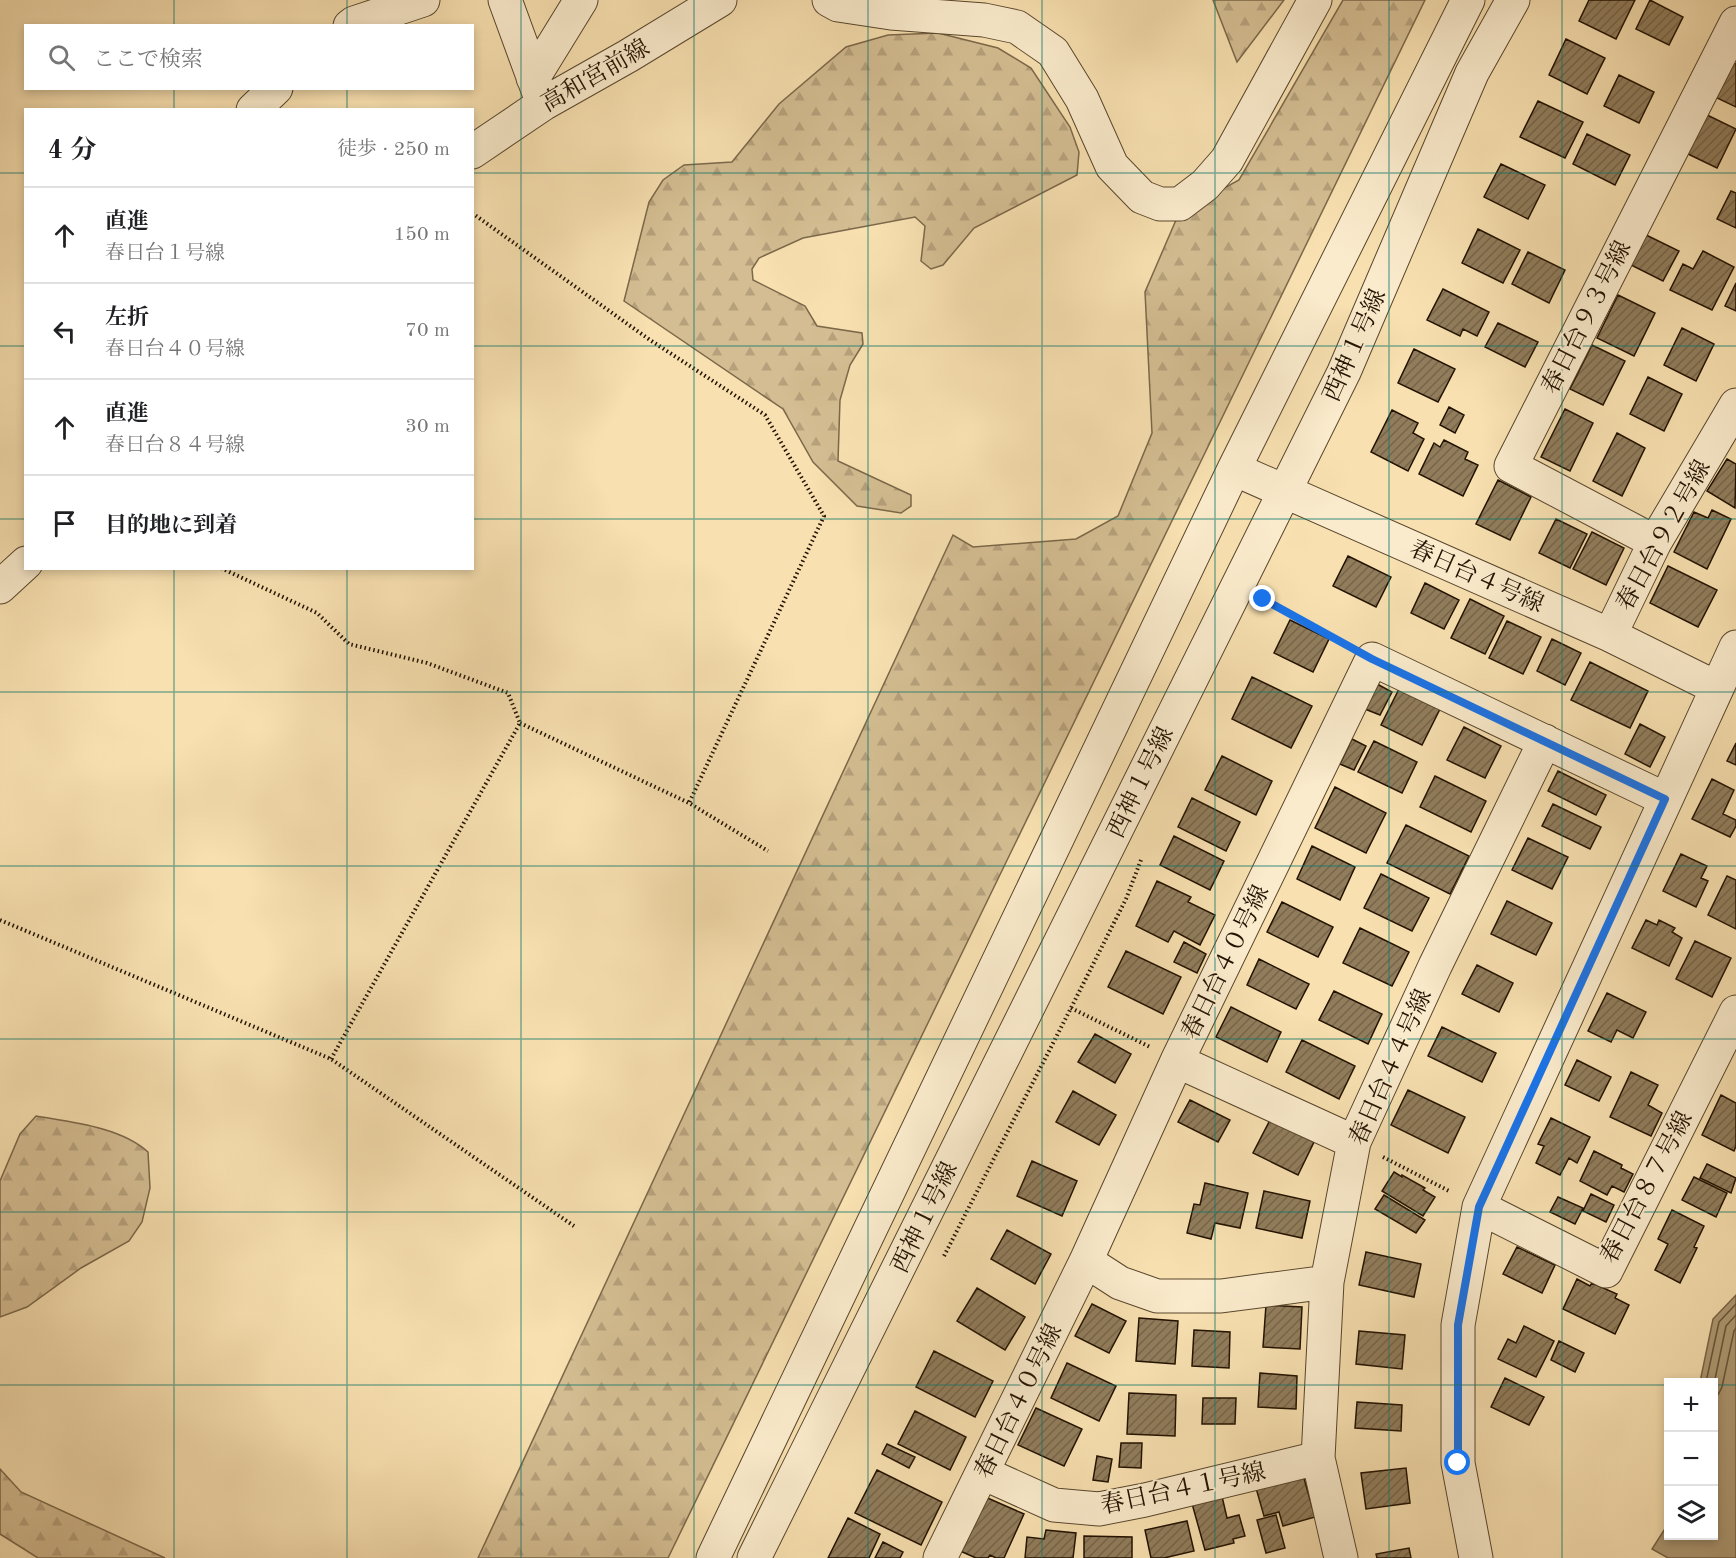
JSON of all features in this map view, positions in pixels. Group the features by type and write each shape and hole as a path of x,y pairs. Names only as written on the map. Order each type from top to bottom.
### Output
{"street":[{"path":"352,24 423,0"},
{"path":"505,0 538,91"},
{"path":"538,91 581,0"},
{"name":"高和宮前線","path":"474,150 538,91 628,56 720,0"},
{"path":"829,0 838,5 984,20 1017,27 1053,52 1082,99 1113,166 1142,197 1160,204 1180,204 1204,185 1227,160 1315,0"},
{"name":"西神１号線","path":"713,1558 1234,469 1468,0"},
{"name":"西神１号線","path":"754,1558 1344,372 1472,73 1513,0"},
{"name":"春日台９３号線","path":"1654,542 1511,466 1736,23"},
{"path":"255,108 274,90"},
{"name":"春日台９２号線","path":"1610,635 1654,542 1736,405"},
{"name":"春日台４号線","path":"1234,469 1610,635 1717,688"},
{"path":"0,587 24,565"},
{"path":"1476,1558 1458,1463 1458,1325 1479,1207 1736,647"},
{"path":"1372,659 1665,799"},
{"name":"春日台４０号線","path":"940,1558 1086,1261 1177,1061 1372,659"},
{"name":"春日台４４号線","path":"1341,1558 1318,1458 1327,1282 1354,1142 1435,966 1545,741"},
{"name":"春日台８７号線","path":"1479,1207 1606,1272 1736,1012"},
{"path":"1177,1061 1354,1142"},
{"path":"1086,1261 1120,1283 1157,1296 1221,1296 1327,1282"},
{"name":"春日台４１号線","path":"982,1473 1054,1505 1099,1509 1318,1458"}],"path":[{"path":"474,214 650,340 765,415 824,516 689,802"},
{"path":"225,570 317,614 349,644 427,663 508,693 520,723 689,802 768,851"},
{"path":"1263,599 1372,659"},
{"path":"331,1059 520,723"},
{"path":"0,920 331,1059 574,1226"},
{"path":"1071,1008 1177,1061"},
{"path":"1354,1142 1479,1207"}],"green space":[{"path":"1213,0 1284,0 1237,62"},
{"path":"1343,0 1425,0 668,1558 478,1558 953,535 973,547 1076,539 1118,516 1152,433 1145,292 1179,213 1239,180"},
{"path":"938,33 998,48 1031,68 1070,127 1079,152 1077,175 974,228 943,265 931,269 921,261 925,226 915,217 803,238 759,258 752,269 753,280 805,306 817,326 862,333 863,344 850,365 840,400 838,461 911,495 911,506 901,513 857,506 813,462 783,409 624,301 649,202 663,180 684,165 732,162 779,104 846,47 888,35"},
{"path":"36,1116 80,1123 110,1131 137,1144 148,1152 150,1188 142,1222 129,1241 81,1268 27,1307 0,1317 0,1181 20,1134"},
{"path":"0,1469 21,1492 165,1558 38,1558 0,1534"}],"water":[{"path":"1736,1295 1736,1558 1668,1558 1652,1549 1664,1530 1664,1540 1718,1540 1718,1378 1701,1378 1713,1319"}],"building":[{"path":"1589,0 1635,0 1616,39 1579,21"},
{"path":"1650,0 1683,17 1669,45 1636,29"},
{"path":"1566,39 1605,58 1587,94 1549,75"},
{"path":"1732,62 1736,64 1736,107 1715,97"},
{"path":"1619,75 1654,92 1639,123 1604,106"},
{"path":"1538,101 1583,122 1565,158 1520,137"},
{"path":"1699,111 1736,129 1717,168 1684,152"},
{"path":"1587,134 1630,155 1615,185 1573,164"},
{"path":"1501,164 1545,185 1528,219 1484,197"},
{"path":"1731,191 1736,193 1736,228 1717,219"},
{"path":"1478,229 1520,250 1503,283 1462,263"},
{"path":"1640,232 1679,251 1663,281 1625,262"},
{"path":"1703,251 1734,267 1712,310 1670,290 1683,264 1693,269"},
{"path":"1528,252 1565,270 1549,303 1512,284"},
{"path":"1736,283 1736,311 1725,306"},
{"path":"1443,289 1489,312 1477,336 1463,329 1460,336 1427,320"},
{"path":"1618,295 1655,313 1634,356 1597,338"},
{"path":"1498,323 1538,342 1525,367 1485,347"},
{"path":"1682,328 1714,344 1696,381 1664,365"},
{"path":"1592,345 1625,361 1603,405 1570,389"},
{"path":"1414,349 1455,369 1438,402 1398,383"},
{"path":"1648,377 1682,394 1664,431 1630,414"},
{"path":"1449,407 1464,415 1455,433 1440,425"},
{"path":"1565,409 1593,423 1570,471 1541,457"},
{"path":"1392,410 1418,423 1413,433 1424,439 1408,471 1371,452"},
{"path":"1617,433 1645,448 1622,496 1593,481"},
{"path":"1444,440 1468,452 1465,459 1478,465 1463,496 1419,474 1434,443 1440,447"},
{"path":"1727,459 1736,464 1735,508 1707,491"},
{"path":"1498,480 1531,497 1510,540 1476,524"},
{"path":"1712,510 1731,519 1707,569 1674,552 1694,512 1708,518"},
{"path":"1556,519 1587,534 1570,568 1539,553"},
{"path":"1592,532 1624,548 1606,585 1573,569"},
{"path":"1348,556 1391,577 1376,607 1333,586"},
{"path":"1668,566 1717,590 1698,627 1650,603"},
{"path":"1425,583 1459,600 1444,629 1411,613"},
{"path":"1470,599 1504,616 1485,654 1451,638"},
{"path":"1290,620 1329,639 1313,672 1274,653"},
{"path":"1507,621 1541,637 1523,674 1489,658"},
{"path":"1552,639 1581,653 1565,685 1537,671"},
{"path":"1590,662 1648,691 1630,728 1571,700"},
{"path":"1252,677 1312,706 1291,748 1232,719"},
{"path":"1402,683 1443,703 1422,745 1381,725"},
{"path":"1377,684 1392,692 1380,715 1365,709"},
{"path":"1640,724 1665,737 1650,767 1625,754"},
{"path":"1464,727 1501,746 1485,778 1447,760"},
{"path":"1352,739 1366,746 1354,770 1340,764"},
{"path":"1374,741 1417,762 1402,793 1358,772"},
{"path":"1736,743 1736,765 1727,761"},
{"path":"1222,756 1272,781 1256,815 1205,790"},
{"path":"1558,771 1606,795 1596,815 1548,791"},
{"path":"1435,776 1486,801 1471,832 1420,807"},
{"path":"1712,779 1734,790 1723,814 1736,820 1736,826 1730,837 1692,819"},
{"path":"1335,787 1386,813 1366,853 1315,828"},
{"path":"1192,798 1240,822 1226,851 1178,827"},
{"path":"1553,804 1601,827 1590,849 1542,826"},
{"path":"1406,825 1469,856 1450,894 1387,863"},
{"path":"1174,836 1224,861 1210,890 1160,865"},
{"path":"1528,838 1568,857 1552,889 1512,870"},
{"path":"1312,846 1355,867 1340,900 1297,879"},
{"path":"1681,854 1707,866 1701,878 1708,881 1696,907 1663,891"},
{"path":"1381,874 1429,898 1412,931 1364,908"},
{"path":"1727,876 1736,880 1736,929 1708,915"},
{"path":"1157,881 1191,897 1188,902 1215,915 1200,945 1174,931 1168,942 1136,926"},
{"path":"1507,901 1552,923 1536,955 1491,934"},
{"path":"1282,902 1333,927 1318,957 1267,932"},
{"path":"1646,920 1657,925 1659,920 1675,928 1672,932 1682,938 1669,966 1632,948"},
{"path":"1360,928 1409,952 1392,986 1343,963"},
{"path":"1695,941 1731,958 1712,997 1676,979"},
{"path":"1184,942 1206,954 1197,973 1174,962"},
{"path":"1126,951 1181,977 1163,1014 1108,987"},
{"path":"1259,959 1309,984 1296,1009 1247,985"},
{"path":"1477,965 1513,983 1499,1012 1462,994"},
{"path":"1334,991 1382,1014 1368,1044 1319,1020"},
{"path":"1607,993 1646,1012 1633,1038 1617,1030 1611,1042 1588,1031"},
{"path":"1231,1007 1281,1032 1267,1062 1216,1037"},
{"path":"1442,1027 1496,1053 1482,1082 1428,1056"},
{"path":"1095,1034 1131,1054 1115,1083 1078,1062"},
{"path":"1302,1040 1355,1066 1339,1099 1286,1072"},
{"path":"1577,1060 1611,1077 1599,1101 1565,1085"},
{"path":"1631,1072 1658,1085 1648,1105 1662,1113 1651,1136 1610,1117"},
{"path":"1408,1090 1465,1117 1448,1153 1391,1125"},
{"path":"1073,1091 1116,1115 1099,1145 1056,1122"},
{"path":"1721,1095 1736,1103 1734,1151 1702,1135"},
{"path":"1190,1100 1230,1120 1218,1142 1178,1122"},
{"path":"1551,1118 1590,1137 1577,1163 1569,1158 1560,1175 1536,1163 1544,1146 1538,1144"},
{"path":"1270,1120 1314,1142 1298,1175 1253,1153"},
{"path":"1594,1151 1622,1165 1621,1168 1633,1174 1624,1192 1612,1186 1607,1195 1580,1181"},
{"path":"1032,1161 1077,1181 1062,1216 1017,1196"},
{"path":"1707,1164 1736,1178 1731,1193 1700,1178"},
{"path":"1394,1172 1425,1188 1423,1190 1435,1197 1423,1216 1382,1191"},
{"path":"1694,1177 1727,1193 1716,1217 1682,1200"},
{"path":"1205,1183 1248,1193 1240,1228 1215,1223 1211,1239 1187,1233 1194,1204 1200,1205"},
{"path":"1264,1191 1310,1201 1302,1238 1256,1228"},
{"path":"1591,1194 1614,1205 1606,1222 1583,1211"},
{"path":"1384,1195 1425,1220 1416,1233 1375,1209"},
{"path":"1558,1197 1583,1208 1575,1224 1550,1212"},
{"path":"1672,1210 1704,1226 1694,1247 1697,1248 1680,1283 1655,1270 1668,1244 1658,1239"},
{"path":"1007,1230 1051,1254 1035,1284 991,1259"},
{"path":"1517,1247 1555,1265 1542,1293 1503,1274"},
{"path":"1366,1252 1421,1264 1414,1297 1359,1285"},
{"path":"1577,1279 1590,1286 1592,1283 1617,1294 1615,1298 1629,1305 1615,1334 1563,1309"},
{"path":"977,1288 1025,1317 1005,1350 957,1321"},
{"path":"1092,1304 1126,1321 1109,1353 1075,1336"},
{"path":"1266,1305 1302,1307 1300,1349 1263,1347"},
{"path":"1139,1318 1178,1321 1175,1364 1136,1361"},
{"path":"1524,1326 1554,1341 1536,1377 1498,1359 1508,1339 1516,1343"},
{"path":"1194,1330 1230,1332 1229,1368 1192,1366"},
{"path":"1359,1331 1405,1335 1402,1369 1356,1364"},
{"path":"1559,1341 1584,1353 1575,1372 1551,1360"},
{"path":"934,1351 993,1381 975,1417 916,1387"},
{"path":"1067,1363 1116,1386 1099,1421 1051,1398"},
{"path":"1260,1373 1297,1376 1296,1409 1258,1407"},
{"path":"1505,1378 1544,1397 1529,1425 1491,1407"},
{"path":"1129,1393 1176,1395 1175,1436 1127,1434"},
{"path":"1203,1398 1236,1398 1235,1424 1202,1424"},
{"path":"1357,1402 1402,1405 1401,1431 1355,1428"},
{"path":"1036,1408 1082,1429 1064,1466 1018,1445"},
{"path":"915,1411 966,1437 950,1470 898,1444"},
{"path":"1121,1443 1142,1443 1141,1468 1119,1467"},
{"path":"887,1444 915,1457 909,1468 882,1454"},
{"path":"1097,1456 1112,1459 1108,1482 1093,1480"},
{"path":"1406,1468 1410,1503 1366,1509 1361,1473"},
{"path":"877,1470 942,1502 921,1545 855,1513"},
{"path":"1303,1475 1315,1517 1283,1526 1279,1512 1264,1516 1256,1488"},
{"path":"1221,1492 1227,1518 1239,1515 1245,1536 1233,1539 1234,1543 1205,1550 1191,1500"},
{"path":"983,1496 1024,1514 1004,1558 990,1555 988,1558 976,1558 958,1550"},
{"path":"1276,1515 1285,1548 1266,1553 1257,1520"},
{"path":"848,1518 880,1534 869,1558 828,1558"},
{"path":"1187,1521 1194,1551 1164,1558 1151,1558 1145,1530"},
{"path":"1046,1530 1076,1533 1073,1558 1025,1558 1027,1537 1044,1539"},
{"path":"1084,1536 1132,1537 1132,1558 1084,1558"},
{"path":"883,1542 903,1552 900,1558 875,1558"},
{"path":"1409,1548 1411,1558 1377,1558 1376,1554"}],"route":[{"path":"1263,599 1372,659 1665,799 1479,1207 1458,1325 1458,1463"}]}
